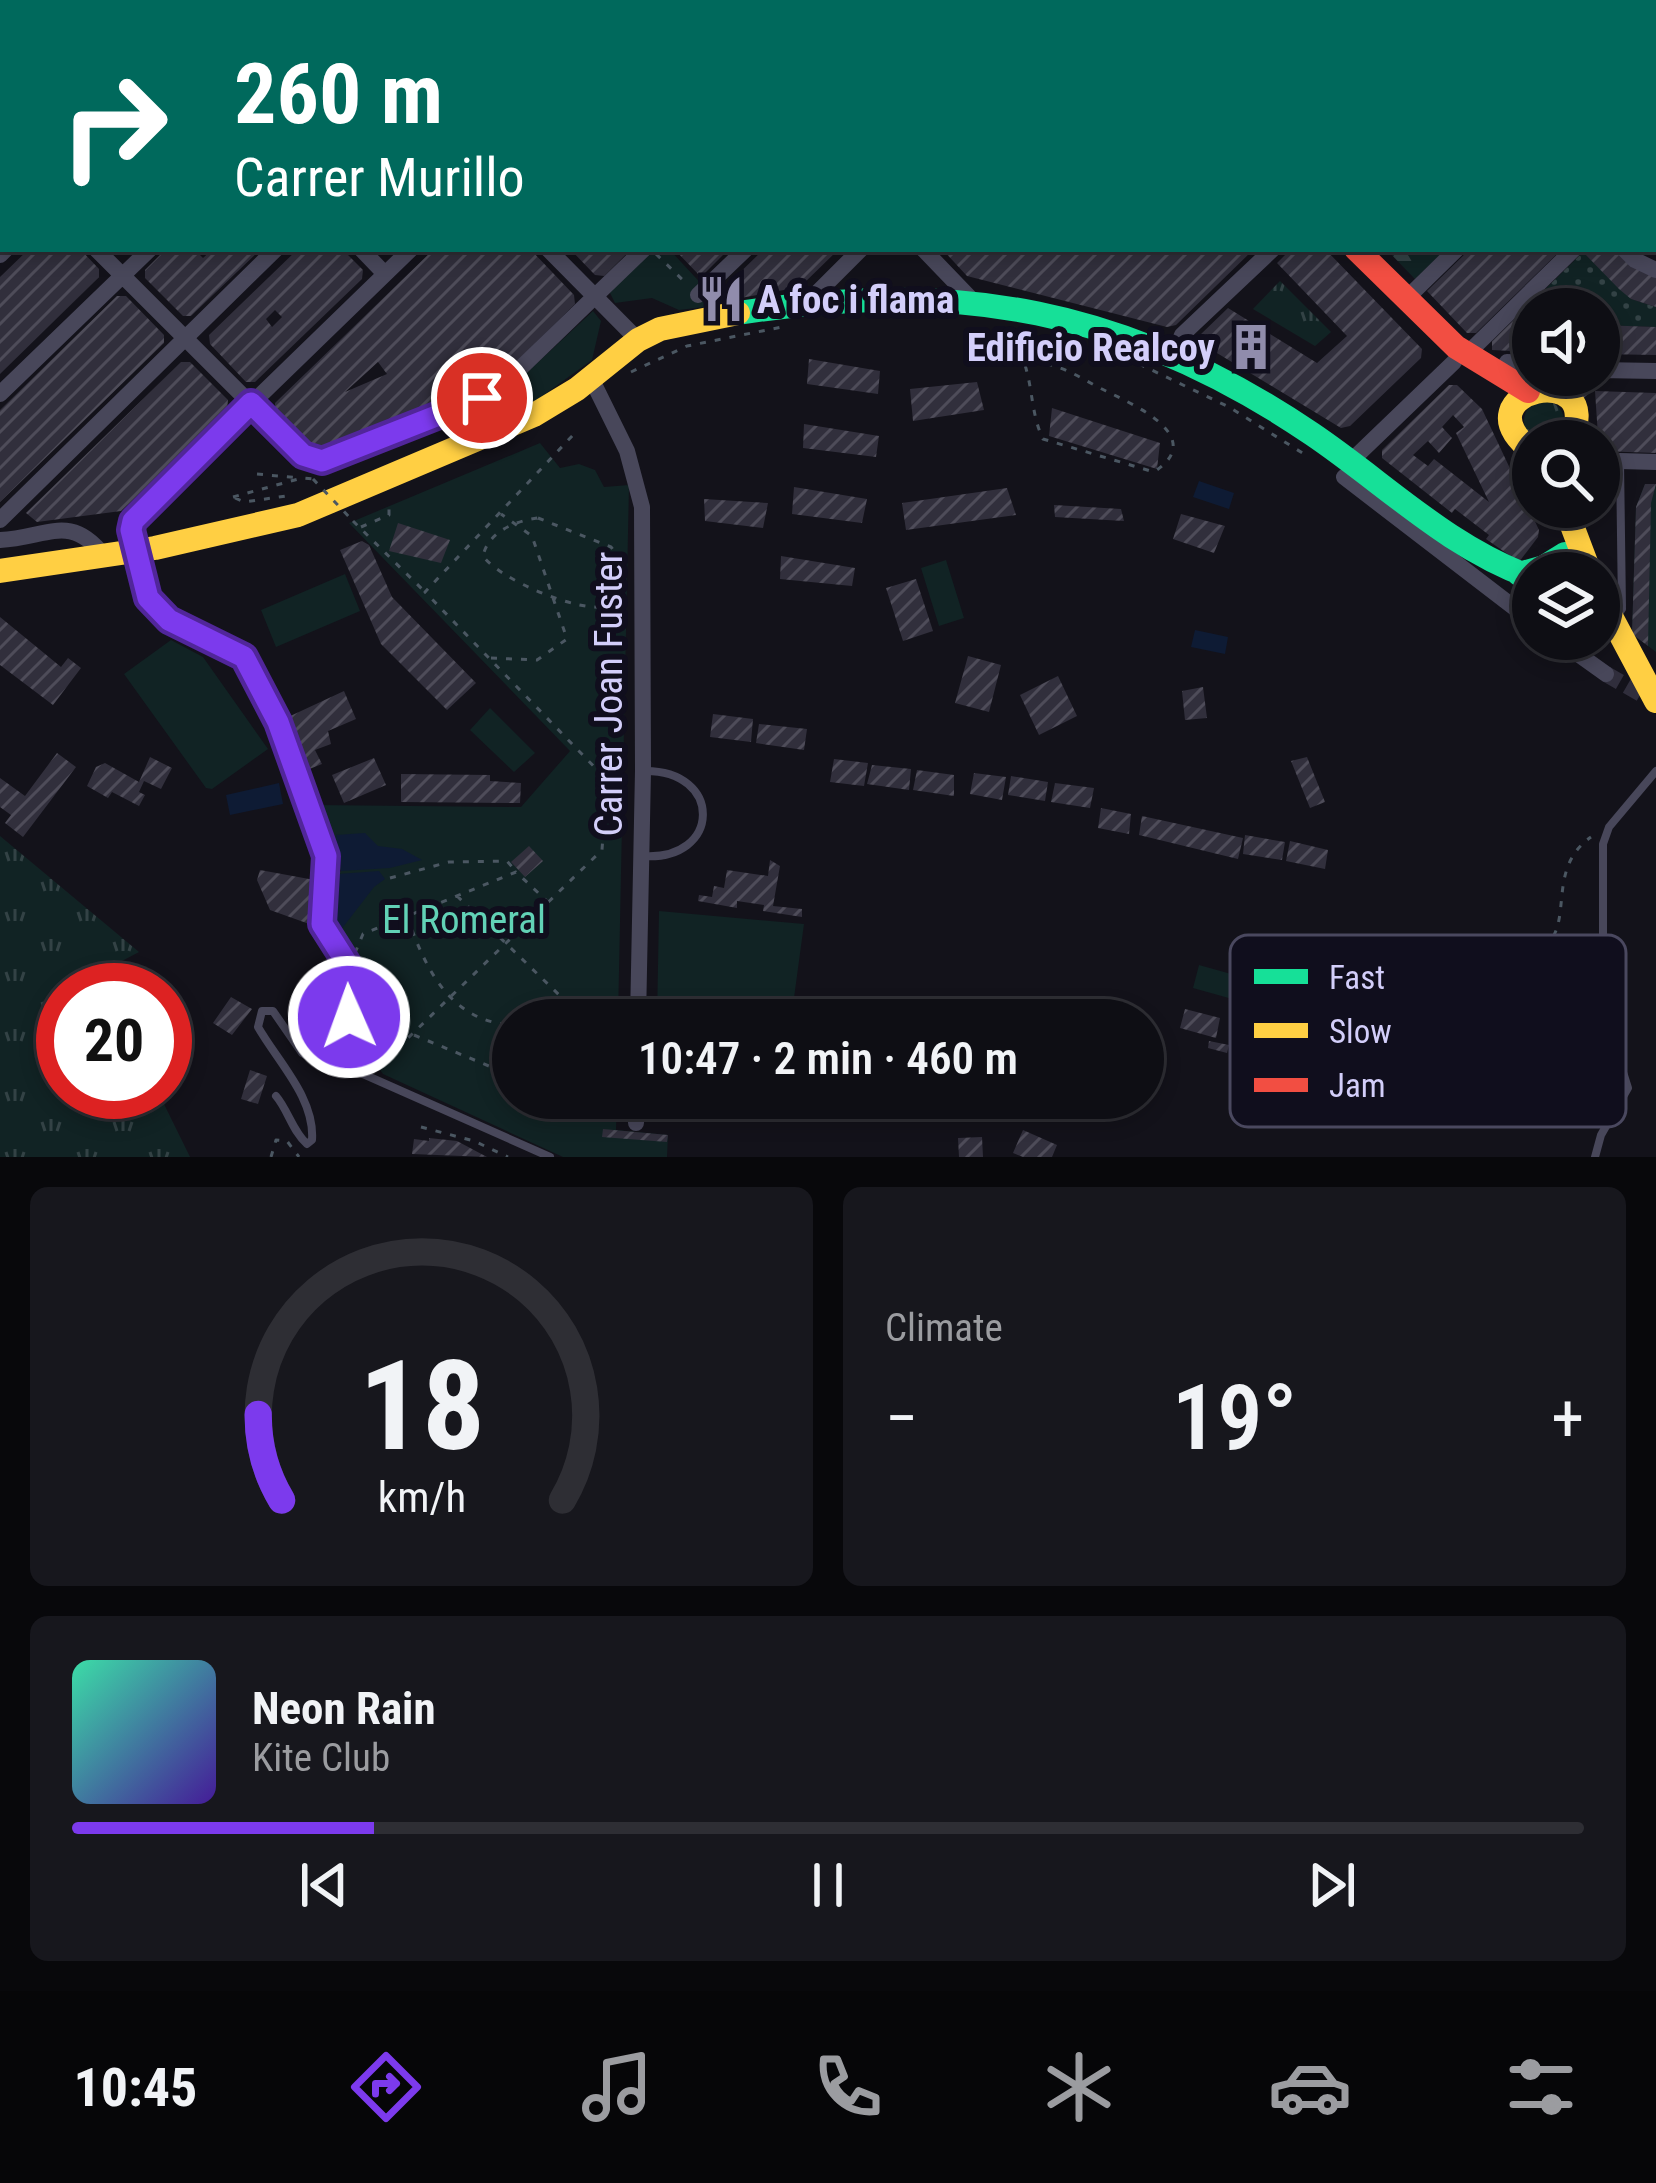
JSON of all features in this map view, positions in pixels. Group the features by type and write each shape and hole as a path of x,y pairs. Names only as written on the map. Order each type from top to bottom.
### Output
{"street":[{"path":"98,252 303,455 329,461 482,398 504,384 644,252"},
{"path":"0,394 147,252"},
{"path":"0,520 273,252"},
{"path":"364,252 385,274"},
{"path":"148,598 131,530 138,514 408,252"},
{"path":"551,252 638,340"},
{"path":"698,295 743,252"},
{"path":"797,316 858,252"},
{"path":"926,252 974,302"},
{"path":"1174,354 1182,335 1271,252"},
{"path":"1359,252 1511,413"},
{"path":"1405,300 1454,252"},
{"path":"1347,470 1571,252"},
{"path":"1627,252 1656,270"},
{"path":"0,572 210,537 298,515 557,403 638,340 674,326 797,316 874,296 974,302 1055,318 1174,354 1261,402 1512,605"},
{"path":"1460,358 1490,375 1512,380"},
{"path":"1507,362 1512,362"},
{"path":"1620,372 1656,371"},
{"name":"Carrer Joan Fuster","path":"590,378 627,451 642,507 638,999"},
{"path":"1512,424 1517,400 1532,396"},
{"path":"1620,461 1656,462"},
{"path":"1347,470 1496,567 1512,572"},
{"path":"0,540 75,529 104,556"},
{"path":"1620,643 1656,702"},
{"path":"1586,660 1606,674"},
{"path":"636,1119 636,1123"}],"lane":[{"path":"1620,461 1620,614"},
{"path":"148,598 169,620 244,657 278,722 326,856 322,924 349,966 355,994 349,1017 338,1041 317,1060 302,1053 273,1010 262,1011 258,1027 306,1102 313,1122 308,1144 276,1096"},
{"path":"641,856 683,851 694,842 703,814 694,787 684,777 643,771"},
{"path":"1602,935 1601,860 1609,827 1656,771"},
{"path":"349,1017 347,1044 354,1070 550,1157"},
{"path":"1595,1157 1606,1127"}],"path":[{"path":"650,252 698,295"},
{"path":"628,374 687,346 797,316"},
{"path":"618,375 645,357 701,337 797,316"},
{"path":"988,355 1053,365 1145,410 1168,431 1170,458 1154,472 1043,439 1034,421 1031,380 1024,362"},
{"path":"1124,358 1228,407 1316,462"},
{"path":"425,592 573,435"},
{"path":"257,474 313,479 607,780 602,850 366,1078"},
{"path":"293,495 244,502 233,497 302,478"},
{"path":"360,527 389,515 389,502"},
{"path":"333,517 351,510"},
{"path":"490,658 537,660 567,639 532,536 499,513"},
{"path":"548,520 611,547 617,554 619,583 608,606 586,608 555,598 491,568 483,556 484,547 514,524 548,520"},
{"path":"1553,935 1568,862 1582,844 1609,827"},
{"path":"390,878 449,862 507,860 548,902"},
{"path":"349,966 363,934 516,872"},
{"path":"458,896 562,999"},
{"path":"407,916 422,959 448,1000 492,1022"},
{"path":"412,1034 492,1067"},
{"path":"614,1119 636,1123"},
{"path":"422,1126 508,1157"},
{"path":"271,1157 276,1139 287,1141 299,1157"}],"green space":[{"path":"651,252 672,252 721,305 679,310 652,298 615,303 609,291"},
{"path":"1389,252 1443,252 1415,279"},
{"path":"1583,252 1620,288 1546,288"},
{"path":"1280,281 1331,332 1315,346 1253,309"},
{"path":"1620,288 1631,299 1656,307 1656,327 1620,326"},
{"path":"593,311 601,321 592,360 520,412 513,396 505,393"},
{"path":"1544,401 1562,413 1564,420 1524,420 1530,407"},
{"name":"El Romeral","path":"540,443 560,468 579,464 595,470 604,487 629,485 618,999 492,999 492,1119 616,1119 616,1130 668,1135 667,1157 563,1157 383,1074 365,1049 360,961 331,927 327,913 330,882 341,871 313,805 521,807 570,751 349,523"},
{"path":"1645,484 1656,484 1656,652 1632,634 1636,507"},
{"path":"946,560 964,618 939,626 921,568"},
{"path":"345,574 360,611 276,647 261,610"},
{"path":"171,640 203,657 268,749 212,789 206,788 124,674"},
{"path":"490,708 535,753 514,772 470,730"},
{"path":"0,836 139,952 118,963 36,963 36,1119 171,1119 190,1157 0,1157"},
{"path":"659,911 804,924 794,999 657,999"},
{"path":"1199,965 1230,974 1230,998 1193,988"}],"water":[{"path":"1199,481 1234,493 1229,509 1193,497"},
{"path":"1195,630 1228,637 1225,654 1191,647"},
{"path":"279,783 283,804 230,815 226,795"},
{"path":"365,833 378,846 402,849 422,860 390,868 341,871 336,835"},
{"path":"379,871 385,879 337,935 327,913 330,882 338,874"}],"building":[{"path":"26,252 83,252 99,269 99,277 0,374 0,277"},
{"path":"163,252 202,252 203,258 210,252 258,252 191,316 183,316 145,278 145,270"},
{"path":"295,252 345,252 363,270 362,279 255,382 246,382 210,344 209,335","holes":["275,310 282,317 272,327 266,319"]},
{"path":"431,252 533,252 574,295 575,304 503,375 320,451 311,449 275,411 275,403","holes":["378,362 387,374 345,392"]},
{"path":"573,252 628,252 604,276 595,275"},
{"path":"677,252 726,252 701,277"},
{"path":"761,252 836,252 800,287 724,301 718,294"},
{"path":"945,252 1251,252 1176,325 1167,327 967,276"},
{"path":"1288,252 1328,252 1422,349 1421,358 1350,426 1341,428 1202,344 1200,335 1228,308 1317,363 1347,336 1277,263"},
{"path":"1467,252 1559,252 1522,288 1512,288 1512,298 1476,333 1467,333 1427,291"},
{"path":"1583,252 1621,252 1656,277 1656,307 1631,299"},
{"path":"117,296 126,296 164,335 164,343 0,502 0,410"},
{"path":"1512,322 1512,351 1492,350 1492,341"},
{"path":"1620,326 1656,327 1656,355 1620,354"},
{"path":"809,359 880,371 878,394 807,384"},
{"path":"181,362 190,362 228,400 227,410 121,511 37,522 26,513"},
{"path":"977,382 984,410 913,421 910,389"},
{"path":"1449,385 1457,385 1482,409 1512,473 1512,528 1538,528 1538,537 1527,552 1512,552 1512,557 1455,509 1452,513 1382,458 1382,450","holes":["1453,415 1464,427 1456,433 1489,502 1434,459 1428,466 1413,455 1428,441 1439,453 1452,438 1442,427"]},
{"path":"1656,393 1656,453 1620,452 1620,420 1597,420 1595,396"},
{"path":"1052,408 1160,443 1157,469 1049,436"},
{"path":"804,424 879,436 876,457 803,448"},
{"path":"1645,484 1656,484 1651,503 1648,646 1632,634 1636,507"},
{"path":"794,487 867,499 862,523 792,514"},
{"path":"1007,488 1016,515 906,530 902,503"},
{"path":"704,499 768,503 763,528 705,521"},
{"path":"1054,505 1121,509 1124,521 1055,517"},
{"path":"1181,514 1225,526 1214,553 1173,539"},
{"path":"398,523 450,540 441,563 389,551"},
{"path":"362,541 369,545 392,597 476,683 447,710 381,644 340,550"},
{"path":"781,556 855,568 852,586 780,579"},
{"path":"916,579 933,631 903,641 886,588"},
{"path":"0,617 61,667 68,658 81,668 53,705 0,665"},
{"path":"968,656 1001,665 989,712 955,703"},
{"path":"1058,676 1077,716 1039,735 1020,695"},
{"path":"1203,687 1207,718 1185,720 1182,691"},
{"path":"344,691 356,719 328,731 331,744 315,750 322,764 302,772 286,718"},
{"path":"713,714 753,719 751,742 710,737"},
{"path":"759,724 807,729 804,750 756,743"},
{"path":"57,753 76,767 23,837 5,823 11,815 0,807 0,778 25,796"},
{"path":"150,757 172,768 161,789 144,781 139,792 145,795 139,806 112,792 108,798 87,786 96,767 105,763 139,782"},
{"path":"1307,757 1325,802 1310,808 1291,761"},
{"path":"374,758 386,785 344,803 332,775"},
{"path":"834,759 868,763 864,786 830,782"},
{"path":"872,765 911,769 909,790 867,784"},
{"path":"917,770 954,775 954,796 913,790"},
{"path":"974,773 1006,777 1002,800 970,794"},
{"path":"401,774 490,775 490,781 521,783 520,803 401,802"},
{"path":"1011,776 1048,782 1045,801 1008,795"},
{"path":"1055,783 1094,788 1090,808 1051,802"},
{"path":"1101,808 1131,814 1129,834 1098,828"},
{"path":"1142,816 1243,838 1238,859 1139,835"},
{"path":"1245,835 1285,842 1282,860 1243,854"},
{"path":"1290,841 1328,850 1325,869 1286,861"},
{"path":"529,846 543,861 525,877 511,862"},
{"path":"770,860 780,866 773,906 802,909 802,917 763,911 764,905 737,901 737,908 698,901 699,895 712,897 714,886 724,888 727,870 768,876"},
{"path":"260,870 320,881 312,925 270,910 257,880"},
{"path":"231,997 252,1009 232,1035 213,1023"},
{"path":"1185,1009 1220,1018 1216,1038 1180,1028"},
{"path":"1209,1041 1229,1045 1227,1053 1208,1048"},
{"path":"250,1070 267,1076 258,1104 241,1099"},
{"path":"603,1129 668,1135 667,1142 602,1137"},
{"path":"1023,1130 1057,1145 1052,1157 1013,1153"},
{"path":"982,1137 983,1157 959,1157 958,1138"},
{"path":"414,1139 457,1141 487,1157 412,1154"}],"tunnel":[{"path":"1606,674 1655,702"}],"traffic: fast":[{"path":"738,313 818,303 967,303 1038,313 1107,331 1175,357 1243,391 1312,434 1445,532 1512,569"}],"traffic: slow":[{"path":"0,571 155,548 298,515 534,415 660,329 738,313"},
{"path":"1512,421 1511,412 1520,399 1555,391 1570,399 1576,420"},
{"path":"1573,528 1582,552"},
{"path":"1620,633 1656,701"}],"traffic: jam":[{"path":"1359,252 1456,347 1512,381"}],"place":[{"name":"A foc i flama","path":"721,299"},
{"name":"Edificio Realcoy","path":"1251,347"}],"route":[{"path":"349,1017 355,994 350,968 322,924 326,856 278,722 244,657 169,620 148,598 131,530 138,514 251,403 303,455 329,461 482,398"}]}
